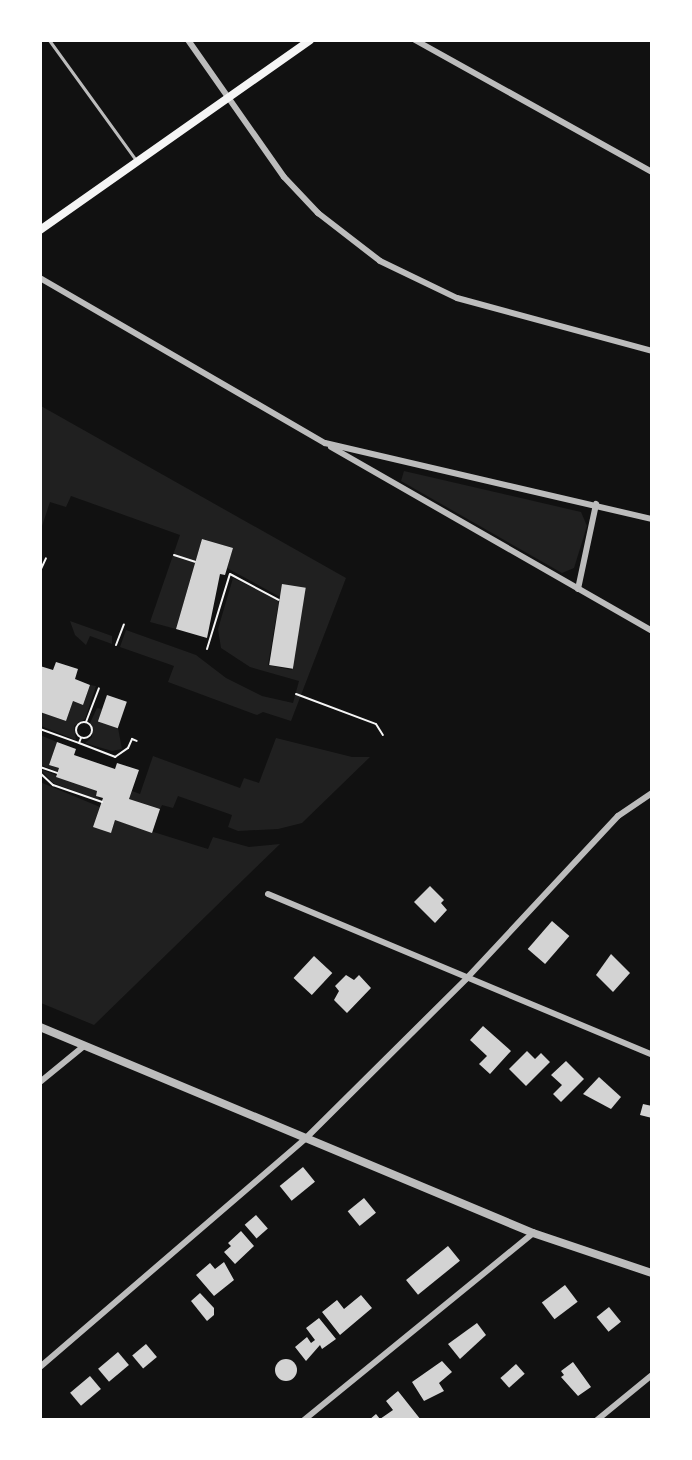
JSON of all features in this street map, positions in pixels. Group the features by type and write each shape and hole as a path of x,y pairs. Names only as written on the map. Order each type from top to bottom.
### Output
{"main road":[{"path":"41,228 310,40"}],"street":[{"path":"188,40 229,97 269,159 299,194 339,231 380,261 457,298 651,351"},
{"path":"415,40 651,172"},
{"path":"40,278 651,631"},
{"path":"325,443 596,504 651,519"},
{"path":"578,589 596,504"},
{"path":"40,1367 305,1139 466,979 618,816 651,792"},
{"path":"268,894 651,1055"},
{"path":"40,1027 533,1233 651,1273"},
{"path":"40,1082 84,1046"},
{"path":"304,1419 533,1233"},
{"path":"597,1419 651,1374"}],"lane":[{"path":"49,40 137,162"}],"path":[{"path":"174,555 195,562"},
{"path":"40,571 46,558"},
{"path":"207,649 230,574 279,600"},
{"path":"116,645 124,624"},
{"path":"81,738 91,733 86,723 99,688"},
{"path":"296,694 376,724 383,735"},
{"path":"79,744 81,738 77,726 86,723"},
{"path":"40,729 115,757 128,748 132,739 137,741"},
{"path":"40,767 57,773"},
{"path":"40,773 53,785 102,802"}],"shaded area":[{"path":"41,406 346,578 291,721 263,712 257,715 168,682 174,666 120,647 126,630 196,655 226,678 262,696 293,703 299,681 250,667 221,648 218,629 233,578 279,600 268,665 292,670 280,597 227,568 233,548 202,539 176,629 150,622 180,535 71,496 66,507 50,502 41,529"},
{"path":"404,471 581,512 587,526 574,568 562,573 401,481"},
{"path":"70,621 112,636 112,644 90,636 86,645 75,635"},
{"path":"90,685 96,686 85,719 74,726 76,740 41,726 40,712 66,721 73,701 83,705"},
{"path":"97,708 102,709 98,721 118,728 122,749 112,751 85,743 92,737 90,723"},
{"path":"40,735 57,742 49,765 59,768 58,772 41,765"},
{"path":"276,738 352,757 370,757 302,823 278,829 238,831 228,827 232,815 178,796 173,808 162,805 160,809 129,799 132,791 140,794 153,756 240,788 244,778 259,783"},
{"path":"40,769 97,791 96,796 102,801 53,783"},
{"path":"40,782 100,807 111,832 115,820 208,849 213,837 249,847 280,844 94,1025 41,1003"}],"building":[{"path":"202,539 233,548 225,575 220,574 207,638 176,629"},
{"path":"282,584 306,588 293,669 269,665"},
{"path":"56,662 78,669 75,679 90,685 83,705 73,701 66,721 40,712 40,666 53,670"},
{"path":"107,695 127,702 118,728 98,721"},
{"path":"57,742 76,749 74,755 115,769 117,763 139,770 129,799 160,809 152,833 115,820 111,833 93,827 103,798 96,796 97,791 56,777 59,768 49,765"},
{"path":"430,886 444,900 441,903 447,910 435,923 414,902"},
{"path":"552,921 569,936 545,964 528,949"},
{"path":"611,954 630,973 613,992 596,975"},
{"path":"314,956 332,973 312,995 294,978"},
{"path":"346,975 354,980 359,975 371,988 347,1013 334,1000 339,991 335,986"},
{"path":"483,1026 511,1051 490,1074 479,1064 487,1056 470,1040"},
{"path":"527,1051 535,1059 541,1053 550,1062 526,1086 509,1069"},
{"path":"566,1061 584,1079 561,1102 553,1094 562,1085 551,1075"},
{"path":"599,1077 621,1097 611,1109 583,1094"},
{"path":"643,1104 652,1106 652,1118 640,1115"},
{"path":"303,1167 315,1182 292,1201 280,1186"},
{"path":"364,1198 376,1213 360,1226 348,1211"},
{"path":"256,1215 268,1229 256,1238 245,1225"},
{"path":"241,1231 254,1246 235,1264 224,1252 231,1246 228,1243"},
{"path":"448,1246 460,1261 418,1295 406,1280"},
{"path":"224,1262 234,1280 214,1296 196,1275 210,1263 215,1269"},
{"path":"565,1285 578,1302 554,1319 542,1302"},
{"path":"200,1293 214,1308 214,1315 207,1321 191,1301"},
{"path":"361,1295 372,1308 340,1335 322,1312 337,1300 344,1309"},
{"path":"609,1307 621,1322 609,1332 597,1317"},
{"path":"319,1318 336,1339 322,1349 320,1345 306,1361 295,1347 307,1337 311,1343 315,1340 306,1328"},
{"path":"477,1323 486,1335 460,1359 448,1344"},
{"path":"146,1344 157,1357 143,1369 132,1356"},
{"path":"118,1352 129,1365 109,1382 98,1369"},
{"path":"286,1359 294,1362 297,1370 294,1378 286,1381 278,1378 275,1370 278,1362"},
{"path":"442,1361 452,1372 439,1383 444,1391 424,1401 412,1382"},
{"path":"573,1362 591,1387 578,1396 561,1377 564,1375 561,1371"},
{"path":"516,1364 525,1374 509,1388 500,1378"},
{"path":"90,1376 101,1389 81,1406 70,1393"},
{"path":"398,1391 421,1420 369,1420 376,1414 380,1419 393,1410 386,1401"}]}
